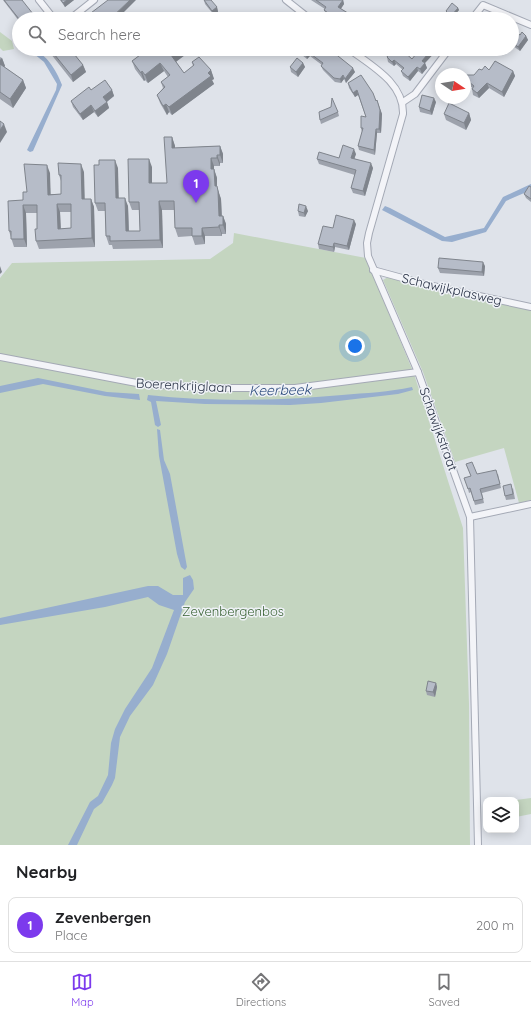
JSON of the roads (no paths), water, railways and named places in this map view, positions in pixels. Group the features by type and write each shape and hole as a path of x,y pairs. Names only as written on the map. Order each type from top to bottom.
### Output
{"street":[{"path":"39,0 48,12"},
{"path":"79,12 94,0"},
{"path":"286,0 301,12"},
{"path":"478,12 483,5 500,12"},
{"path":"519,20 531,25"},
{"path":"358,56 393,84 402,102 415,94 444,56"},
{"name":"Schawijkstraat","path":"402,102 402,114 367,243 368,256 418,372 470,517 478,845"},
{"name":"Schawijkplasweg","path":"373,270 448,290 531,307"},
{"name":"Boerenkrijglaan","path":"0,357 142,384 212,388 295,388 418,372"},
{"path":"470,517 531,504"}],"water":[{"path":"37,56 43,56 49,62 57,73 62,85 33,151 30,152 27,150 56,90 57,84 44,62"},
{"path":"531,184 531,190 506,201 486,232 452,242 442,241 382,210 385,206 390,208 445,237 484,228 503,197"},
{"path":"38,378 107,392 139,394 140,400 105,396 43,384 0,393 0,386"},
{"path":"412,387 413,390 398,394 290,405 205,404 156,401 161,425 158,427 155,425 151,402 147,400 148,395 221,400 293,399 377,392"},
{"path":"157,429 160,430 164,460 170,474 187,567 185,570 181,567 177,554 159,456"},
{"path":"190,575 193,580 194,589 185,602 167,654 153,685 130,716 120,737 115,778 112,785 102,803 94,809 77,845 68,845 90,802 98,796 108,775 111,743 115,729 125,709 152,668 174,610 159,605 148,597 105,607 0,625 0,618 148,586 158,586 173,595 183,595 183,578"}],"place":[{"name":"Zevenbergen","path":"196,203"}],"water label":[{"name":"Keerbeek","path":"280,390"}],"park label":[{"name":"Zevenbergenbos","path":"233,611"}]}
